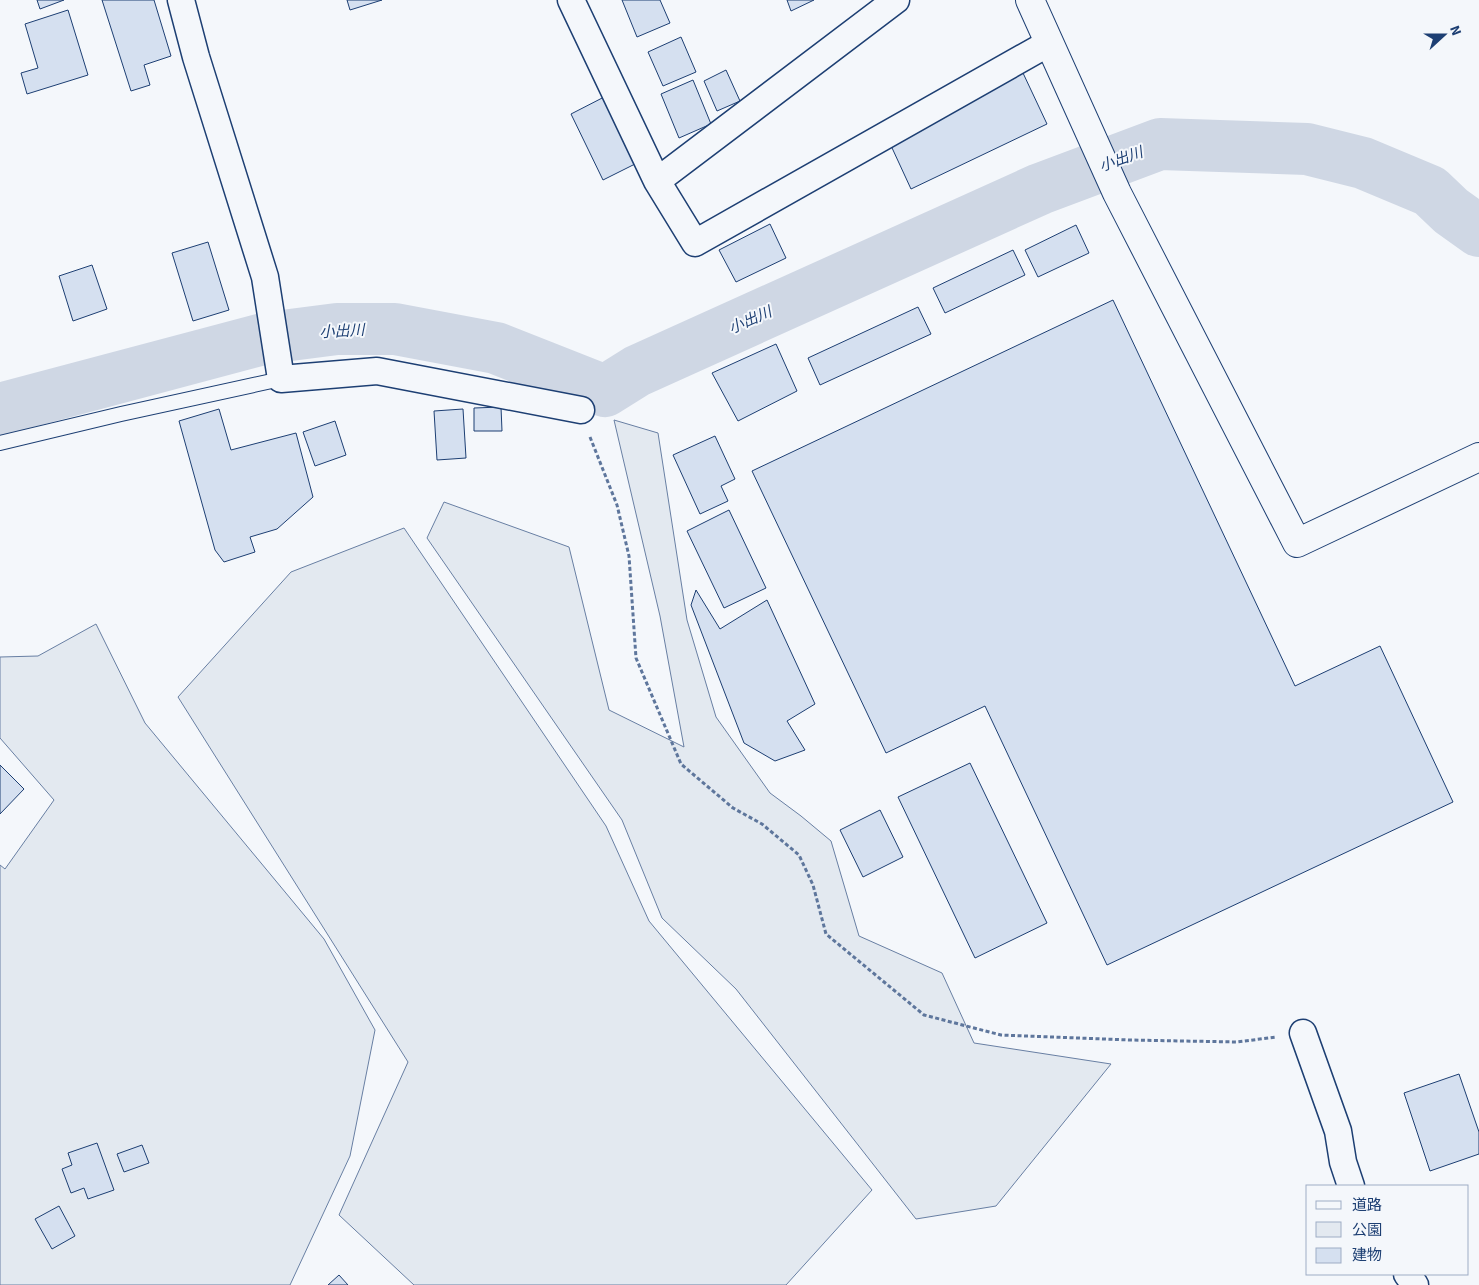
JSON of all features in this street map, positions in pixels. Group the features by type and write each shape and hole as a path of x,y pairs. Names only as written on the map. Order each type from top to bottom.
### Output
{"street":[{"path":"181,0 196,57 265,278 279,369 377,371 581,410"},
{"path":"571,0 657,181 695,243 1049,42"},
{"path":"657,181 896,0"},
{"path":"1030,0 1117,193 1297,543 1479,457"},
{"path":"1303,1033 1338,1130 1342,1162 1351,1185"}],"lane":[{"path":"0,443 120,414 279,369"}],"path":[{"path":"581,410 617,505 629,556 636,658 681,764 733,808 762,824 798,855 813,885 826,934 924,1015 1001,1036 1237,1042 1303,1033"}],"green space":[{"path":"614,420 658,433 687,620 716,717 770,793 831,841 859,936 942,973 974,1043 1111,1064 996,1206 916,1219 736,989 662,918 622,820 427,538 444,502 569,547 609,710 684,747 660,616"},
{"path":"404,528 606,826 649,921 872,1190 786,1285 414,1285 339,1215 408,1062 178,697 291,572"},
{"path":"96,624 145,723 324,939 375,1030 350,1156 290,1285 0,1285 0,865 5,869 54,800 0,738 0,657 38,656"}],"building":[{"path":"37,0 64,0 40,9"},
{"path":"102,0 154,0 171,56 144,65 150,85 131,91"},
{"path":"347,0 382,0 350,10"},
{"path":"622,0 660,0 670,23 637,37"},
{"path":"787,0 814,0 791,11"},
{"path":"68,10 88,75 27,94 21,73 38,68 25,24"},
{"path":"681,37 696,72 663,86 648,52"},
{"path":"726,70 740,101 717,111 704,81"},
{"path":"1023,73 1047,124 911,189 887,137"},
{"path":"693,80 711,124 679,138 661,94"},
{"path":"608,95 641,161 603,180 571,114"},
{"path":"770,224 786,258 736,282 719,250"},
{"path":"1076,225 1089,253 1038,277 1025,250"},
{"path":"208,242 229,310 193,321 172,253"},
{"path":"1013,250 1025,275 945,313 933,288"},
{"path":"92,265 107,309 73,321 59,276"},
{"path":"1113,300 1295,686 1380,646 1453,802 1107,965 985,706 886,753 752,471"},
{"path":"918,307 931,334 820,385 808,358"},
{"path":"776,344 797,391 738,421 712,373"},
{"path":"501,407 502,431 474,431 474,408"},
{"path":"219,409 231,450 296,433 313,497 277,529 250,537 255,552 224,562 215,550 179,421"},
{"path":"463,409 466,458 437,460 434,411"},
{"path":"335,421 346,455 315,466 303,432"},
{"path":"715,436 735,479 721,486 728,501 700,514 673,455"},
{"path":"729,510 766,588 724,608 687,531"},
{"path":"696,590 720,629 767,600 815,704 787,721 805,750 775,761 744,743 691,605"},
{"path":"970,763 1047,923 975,958 898,797"},
{"path":"0,765 24,789 0,814"},
{"path":"880,810 903,857 863,877 840,830"},
{"path":"1459,1074 1479,1132 1479,1154 1430,1171 1404,1093"},
{"path":"97,1143 114,1190 88,1199 84,1188 71,1193 62,1169 72,1165 68,1153"},
{"path":"142,1145 149,1163 124,1172 117,1154"},
{"path":"59,1206 75,1236 52,1249 35,1219"},
{"path":"339,1275 348,1285 328,1285"}],"waterway":[{"name":"小出川","path":"0,409 267,338 337,329 395,329 496,348 605,391 637,371 1040,189 1160,144 1307,149 1363,163 1430,191 1451,211 1479,231"}]}
